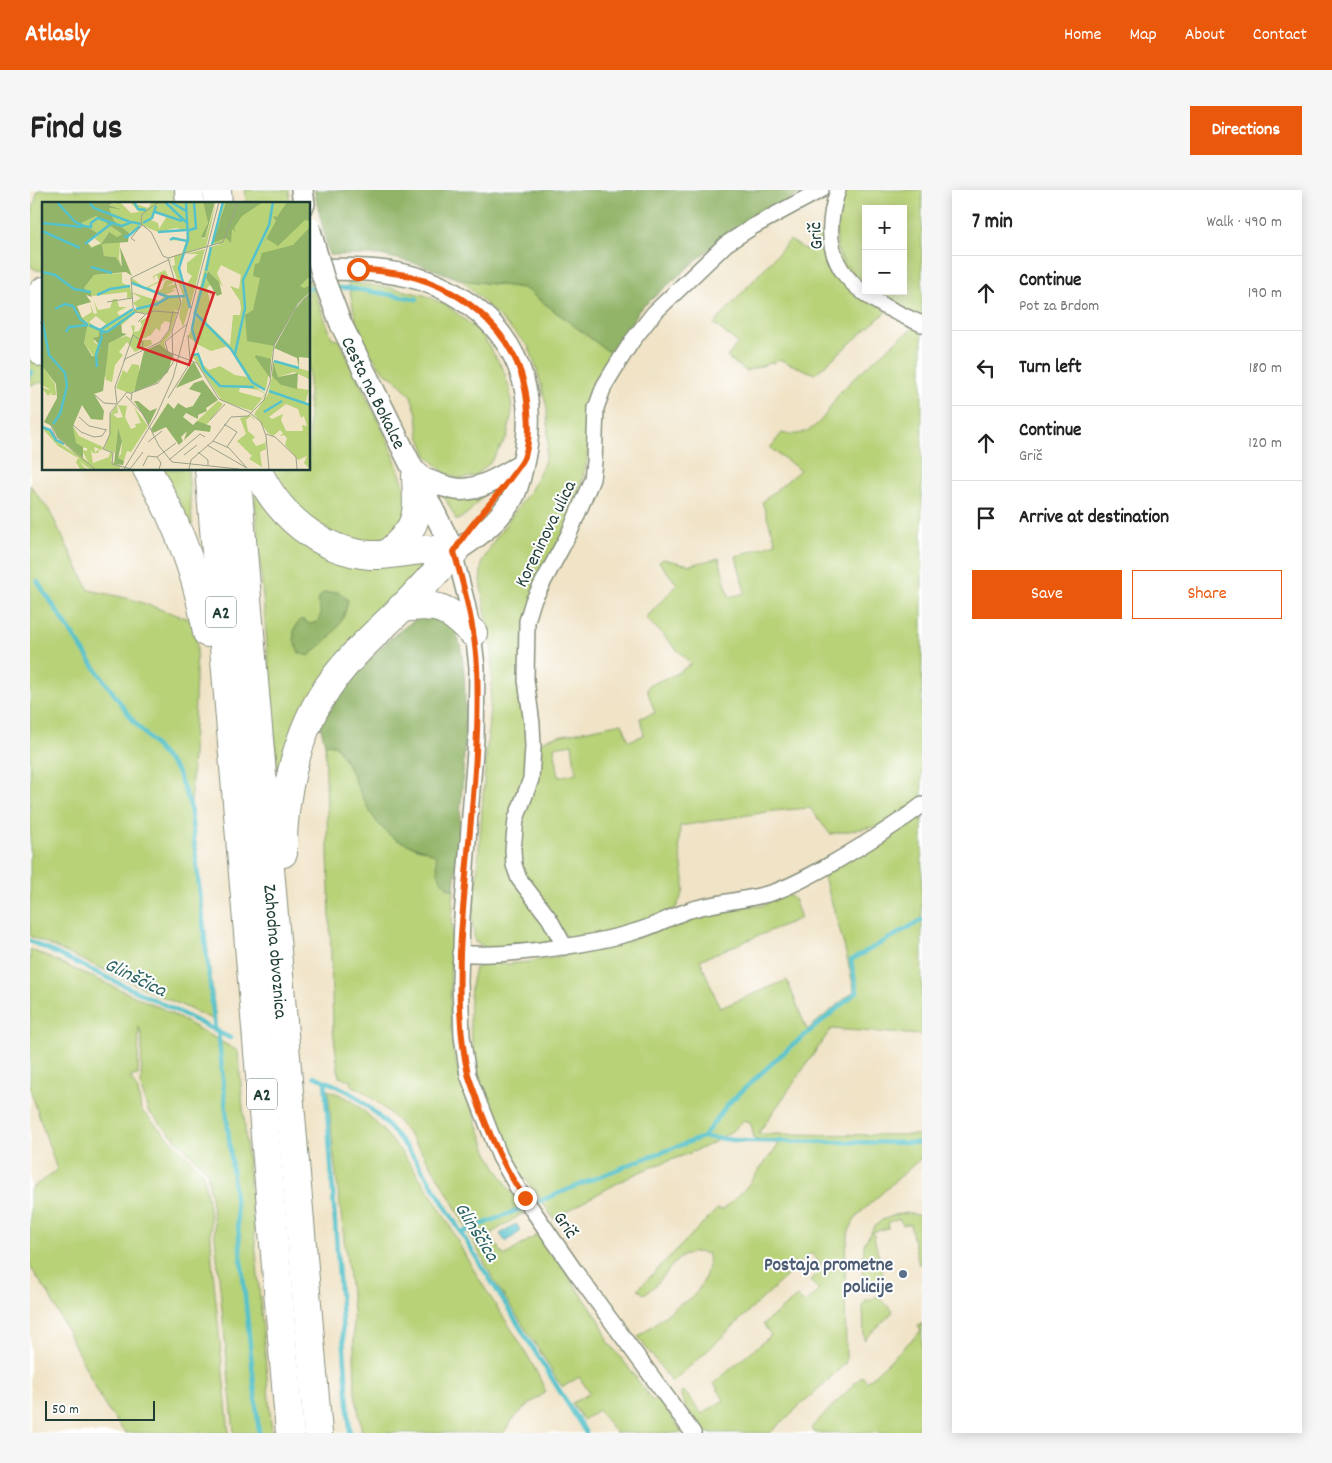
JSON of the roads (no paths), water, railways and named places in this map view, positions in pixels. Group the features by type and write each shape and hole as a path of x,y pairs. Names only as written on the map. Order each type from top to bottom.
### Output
{"highway":[{"path":"30,314 37,298 42,293"},
{"path":"148,470 178,529 195,578 207,630 218,719 233,756"},
{"name":"Zahodna obvoznica","path":"209,470 290,1433"},
{"name":"Zahodna obvoznica","path":"236,470 318,1433"},
{"path":"258,470 266,487 279,505 308,532 329,544 370,555 426,550 454,552"},
{"path":"387,554 402,541 414,524 417,513 416,476"},
{"path":"276,936 285,894 282,848 284,820 296,758 306,728 323,694 339,673 368,640 454,552"},
{"path":"401,608 425,605 444,609 454,614 473,633"}],"main road":[{"name":"Cesta na Bokalce","path":"310,231 323,277 341,324 454,552"},
{"path":"310,270 358,269 382,271 434,284 458,296 480,312 506,340 519,367 527,394 529,424 521,462 492,503 467,532 454,552"},
{"path":"416,476 438,484 463,489 495,479 521,462"}],"street":[{"name":"Koreninova ulica","path":"565,947 549,918 519,879 514,865 513,850 516,820 531,779 533,747 526,680 527,621 532,601 569,534 592,479 596,408 604,386 618,363 654,313 726,244 754,226 821,190"},
{"name":"Grič","path":"838,190 830,226 838,267 849,281 870,298 922,324"},
{"name":"Grič","path":"454,552 473,633 477,666 476,739 460,953 462,1036 468,1075 500,1157 525,1198 577,1274 693,1433"},
{"path":"460,953 489,955 565,947 609,939 631,933 675,915 704,906 773,892 803,880 839,859 905,818 922,805"}],"water":[{"path":"516,1224 521,1231 506,1242 500,1234"}],"waterway":[{"path":"310,288 322,288"},
{"path":"334,288 349,288 417,299"},
{"path":"37,581 93,665 132,719 177,771 190,805 215,1030"},
{"path":"461,1233 638,1161 703,1137 729,1103 781,1055 857,992 851,960 922,920"},
{"name":"Glinščica","path":"30,941 230,1038"},
{"path":"218,1031 259,1433"},
{"name":"Glinščica","path":"314,1076 340,1087 355,1096 374,1112 406,1147 434,1187 586,1433"},
{"path":"325,1081 350,1433"},
{"path":"703,1137 746,1141 922,1143"}],"place":[{"name":"Postaja prometne policije","path":"903,1274"}]}
